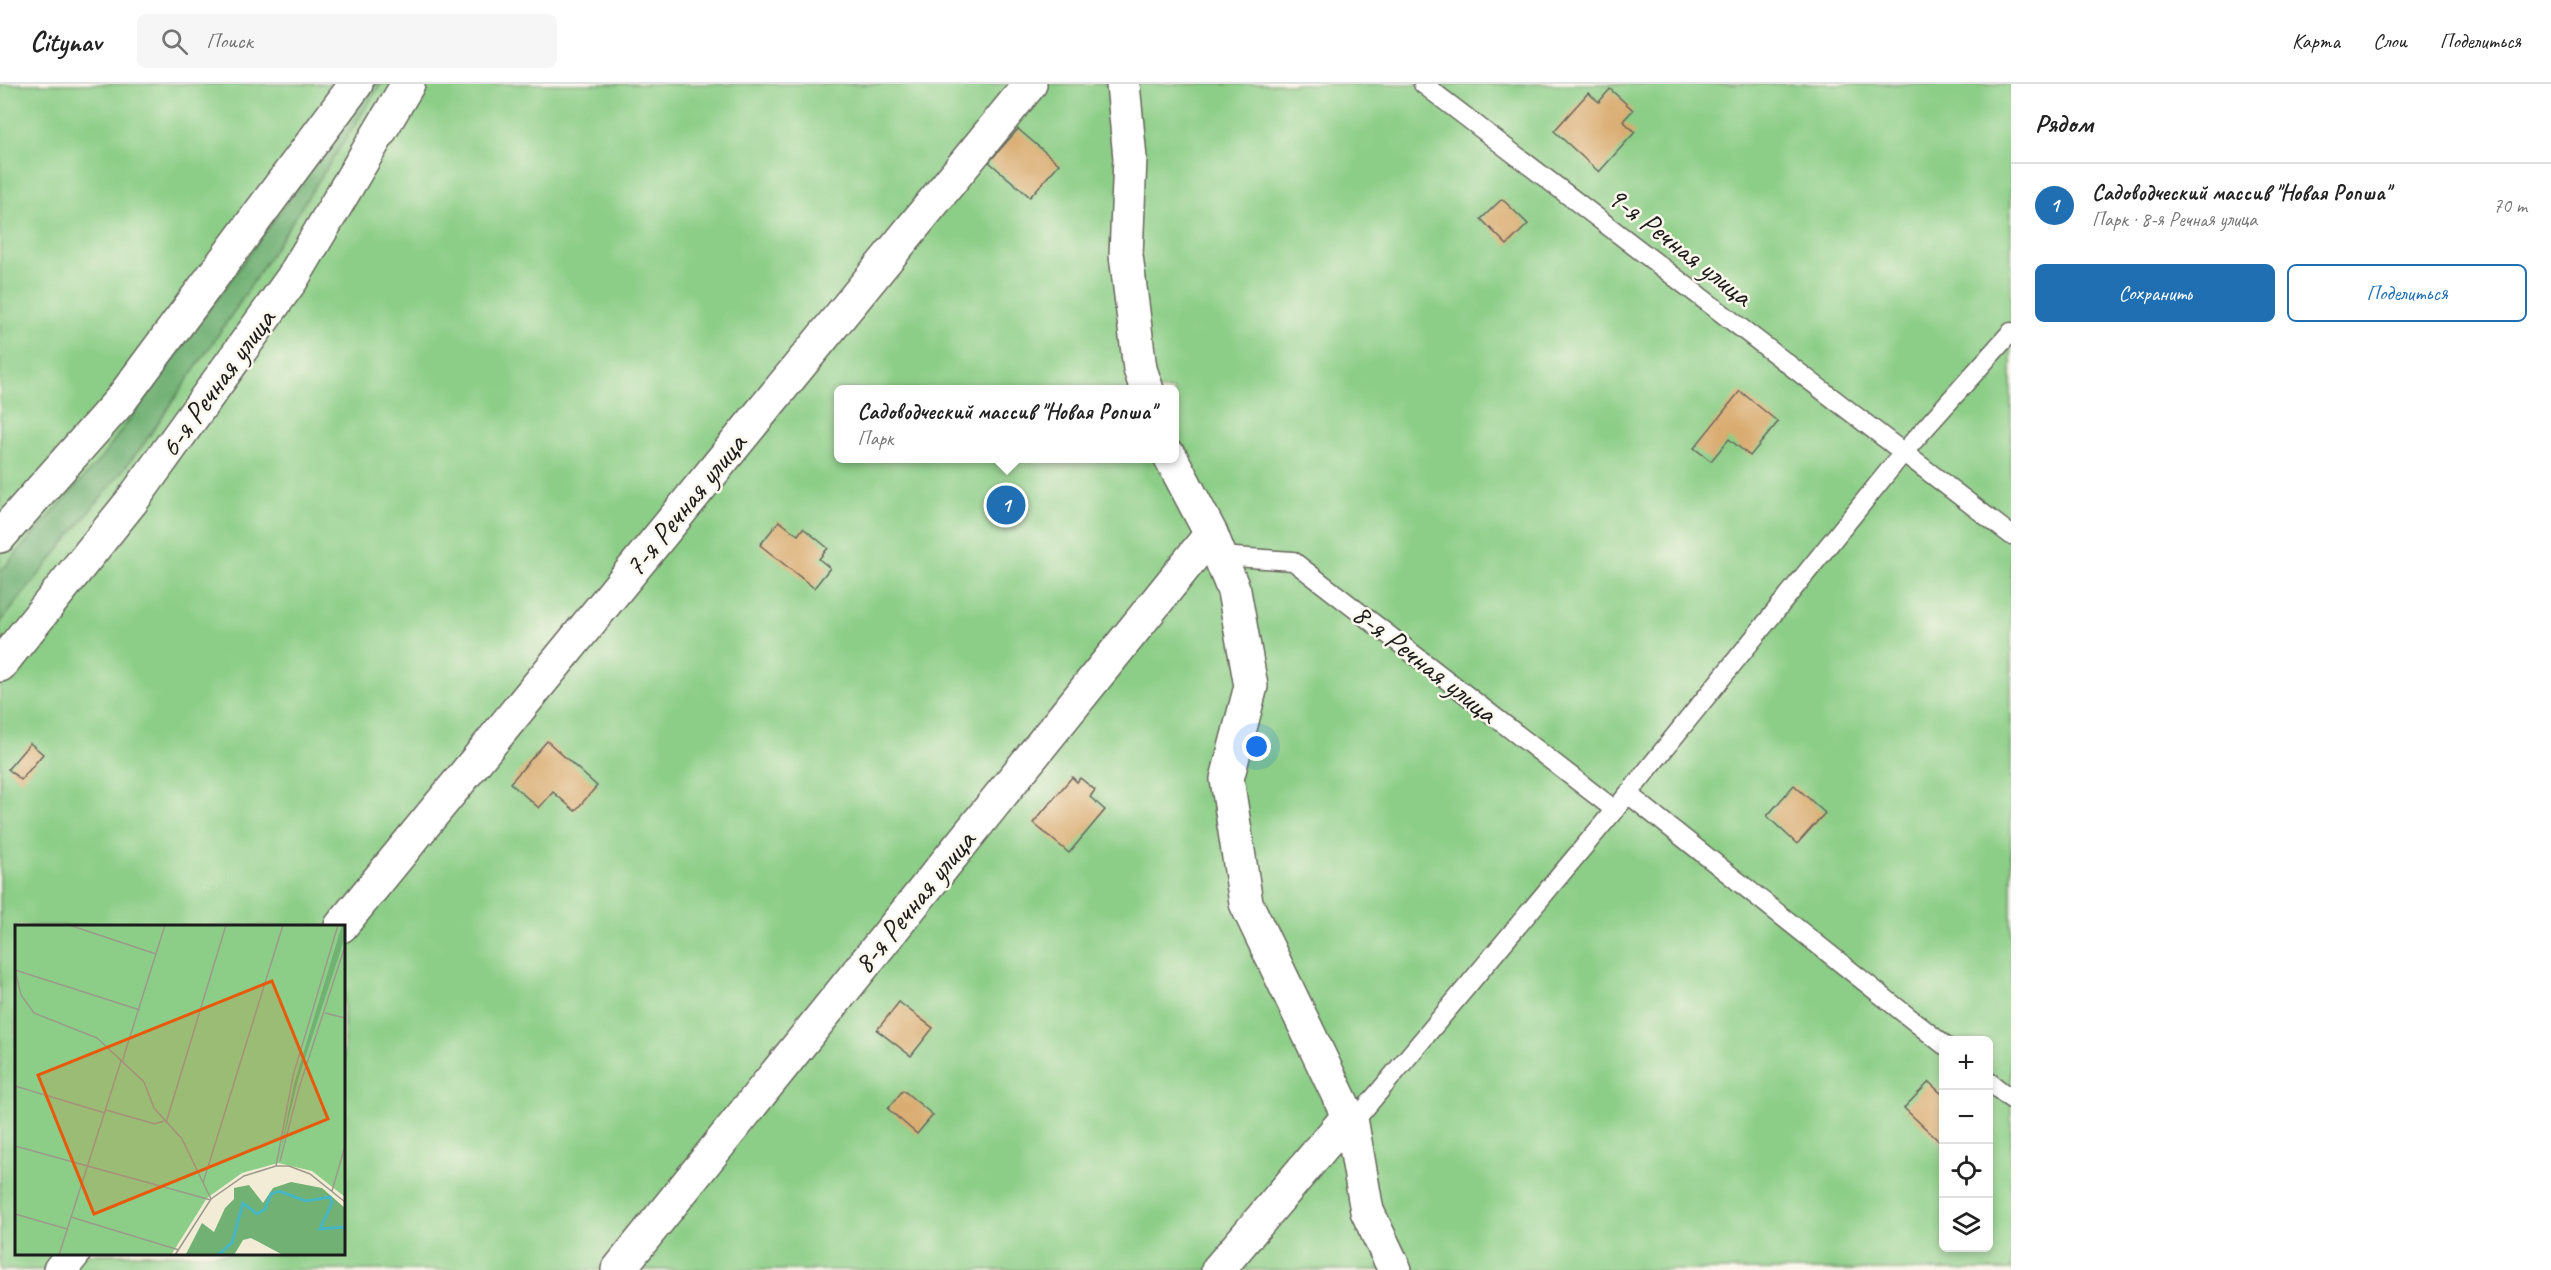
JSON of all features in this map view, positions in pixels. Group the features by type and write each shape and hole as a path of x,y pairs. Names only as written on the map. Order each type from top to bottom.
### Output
{"street":[{"path":"0,536 120,401 356,84"},
{"name":"6-я Речная улица","path":"0,665 131,502 292,279 408,84"},
{"name":"7-я Речная улица","path":"343,925 1030,84"},
{"path":"1123,84 1130,158 1126,255 1140,369 1145,385"},
{"path":"1173,463 1215,545 1234,591 1251,686 1227,779 1246,903 1349,1121 1367,1211 1395,1270"},
{"name":"8-я Речная улица","path":"618,1270 1215,545"},
{"path":"1218,1270 1349,1121"},
{"path":"60,1270 72,1255"}],"lane":[{"name":"9-я Речная улица","path":"1423,84 2011,535"},
{"path":"1349,1121 1615,810 1903,453 2011,332"},
{"name":"8-я Речная улица","path":"1215,545 1293,561 1615,810"},
{"path":"1628,794 1939,1041"},
{"path":"1993,1084 2011,1099"}],"green space":[{"path":"0,84 2011,84 2011,1270 0,1270"},
{"path":"373,84 381,84 237,307 143,445 0,623 0,572 102,457"}],"building":[{"path":"1610,89 1633,110 1623,121 1635,132 1599,172 1554,131 1588,93 1599,102"},
{"path":"1018,129 1059,164 1030,197 989,162"},
{"path":"1502,199 1528,224 1507,245 1481,219"},
{"path":"1740,391 1778,422 1750,456 1729,439 1711,461 1694,448"},
{"path":"779,521 798,535 803,528 828,548 819,559 830,568 814,588 760,545"},
{"path":"547,741 597,786 575,811 553,792 539,808 510,783"},
{"path":"30,743 43,754 21,780 8,769"},
{"path":"1072,777 1077,782 1080,778 1095,790 1090,797 1105,810 1069,853 1033,823"},
{"path":"1794,785 1825,813 1797,844 1767,816"},
{"path":"899,1002 933,1028 911,1056 877,1030"},
{"path":"1929,1082 1939,1091 1939,1141 1904,1108"},
{"path":"903,1090 933,1115 917,1134 888,1109"}],"place":[{"name":"Садоводческий массив \"Новая Ропша\"","path":"1006,505"}]}
